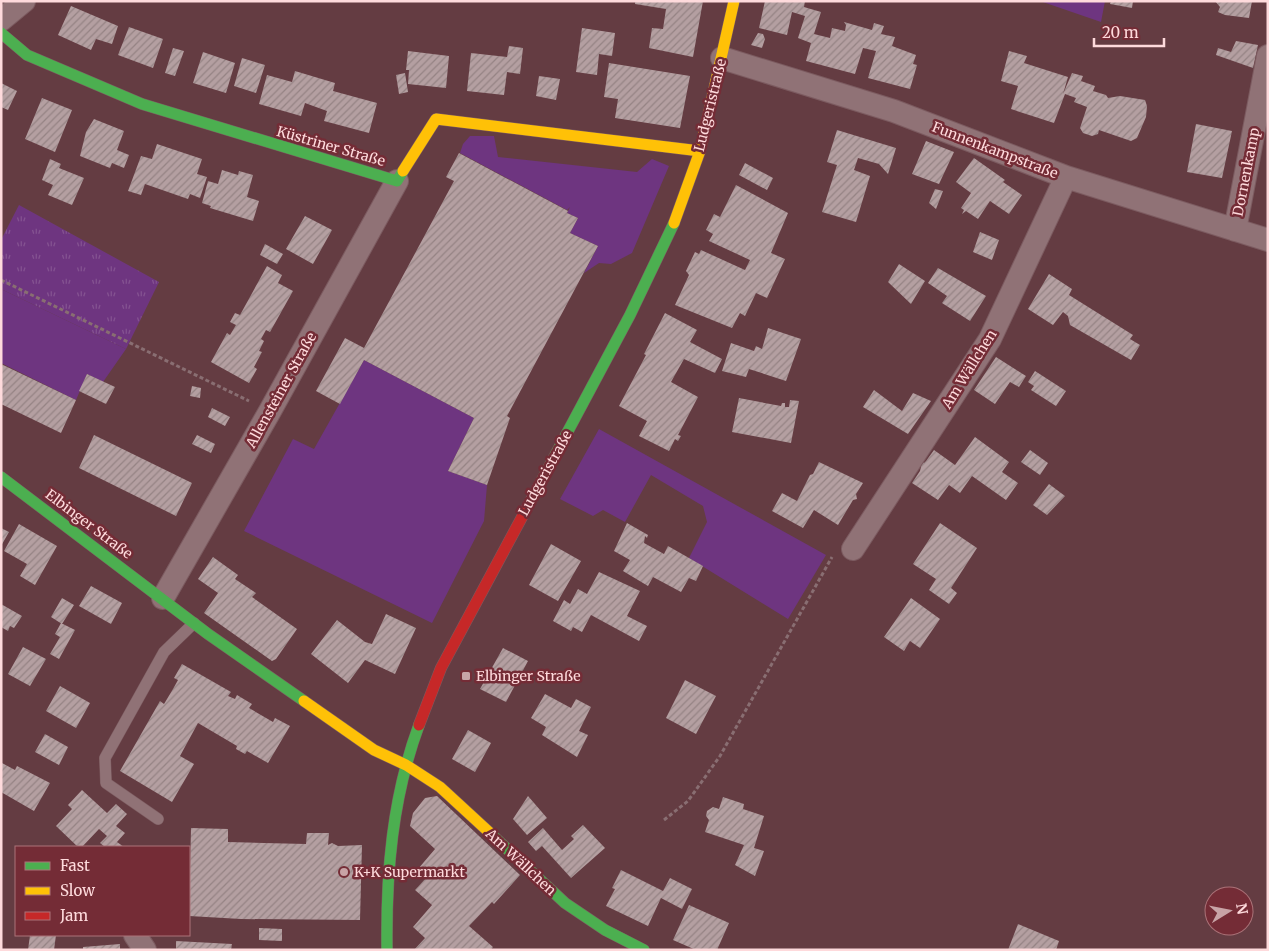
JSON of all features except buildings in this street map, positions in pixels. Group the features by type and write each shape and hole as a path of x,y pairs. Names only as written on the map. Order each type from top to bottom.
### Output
{"street":[{"path":"1,20 24,1"},
{"name":"Ludgeristraße","path":"387,950 388,875 394,816 418,725 441,668 630,315 675,220 700,151 734,1"},
{"name":"Küstriner Straße","path":"1,33 27,55 142,104 262,142 397,181 436,119 700,151"},
{"name":"Dornenkamp","path":"1235,230 1268,56"},
{"name":"Funnenkampstraße","path":"722,58 894,111 1066,177 1268,240"},
{"name":"Am Wällchen","path":"853,549 990,339 1066,177"},
{"name":"Allensteiner Straße","path":"163,598 270,411 397,181"},
{"name":"Elbinger Straße","path":"1,477 194,623 374,750 406,765"},
{"name":"Am Wällchen","path":"406,765 440,787 565,904 605,930 644,950"},
{"path":"136,936 145,950"}],"lane":[{"path":"158,819 106,783 105,758 164,652 194,623"}],"path":[{"path":"1,280 270,411"},
{"path":"664,820 688,801 720,756 832,556 853,549"}],"green space":[{"path":"1040,1 1105,1 1101,22"},
{"path":"470,136 494,136 498,157 637,172 652,159 669,166 632,253 611,264 599,263 584,273 598,246 570,233 578,218 567,213 570,207 567,210 460,153 463,144"},
{"path":"19,205 159,282 126,349 1,289 1,240"},
{"path":"1,289 126,349 103,382 87,374 76,400 1,363"},
{"path":"364,360 474,418 448,471 487,485 484,521 432,623 244,531 293,439 314,449"},
{"path":"599,429 826,555 788,619 689,558 707,522 703,506 651,475 625,522 603,510 593,516 560,499"}],"traffic: fast":[{"path":"1,33 27,55 142,104 397,181 403,171"},
{"path":"536,491 630,315 674,223"},
{"path":"1,477 208,634 304,701"},
{"path":"387,950 392,836 402,780 419,725"},
{"path":"490,833 565,903 605,930 644,950"}],"traffic: slow":[{"path":"674,223 700,151 734,1"},
{"path":"403,171 436,119 700,151"},
{"path":"304,701 374,750 406,765 440,787 490,833"}],"traffic: jam":[{"path":"419,725 441,668 536,491"}],"place":[{"name":"Elbinger Straße","path":"466,676"},
{"name":"K+K Supermarkt","path":"344,872"}]}
